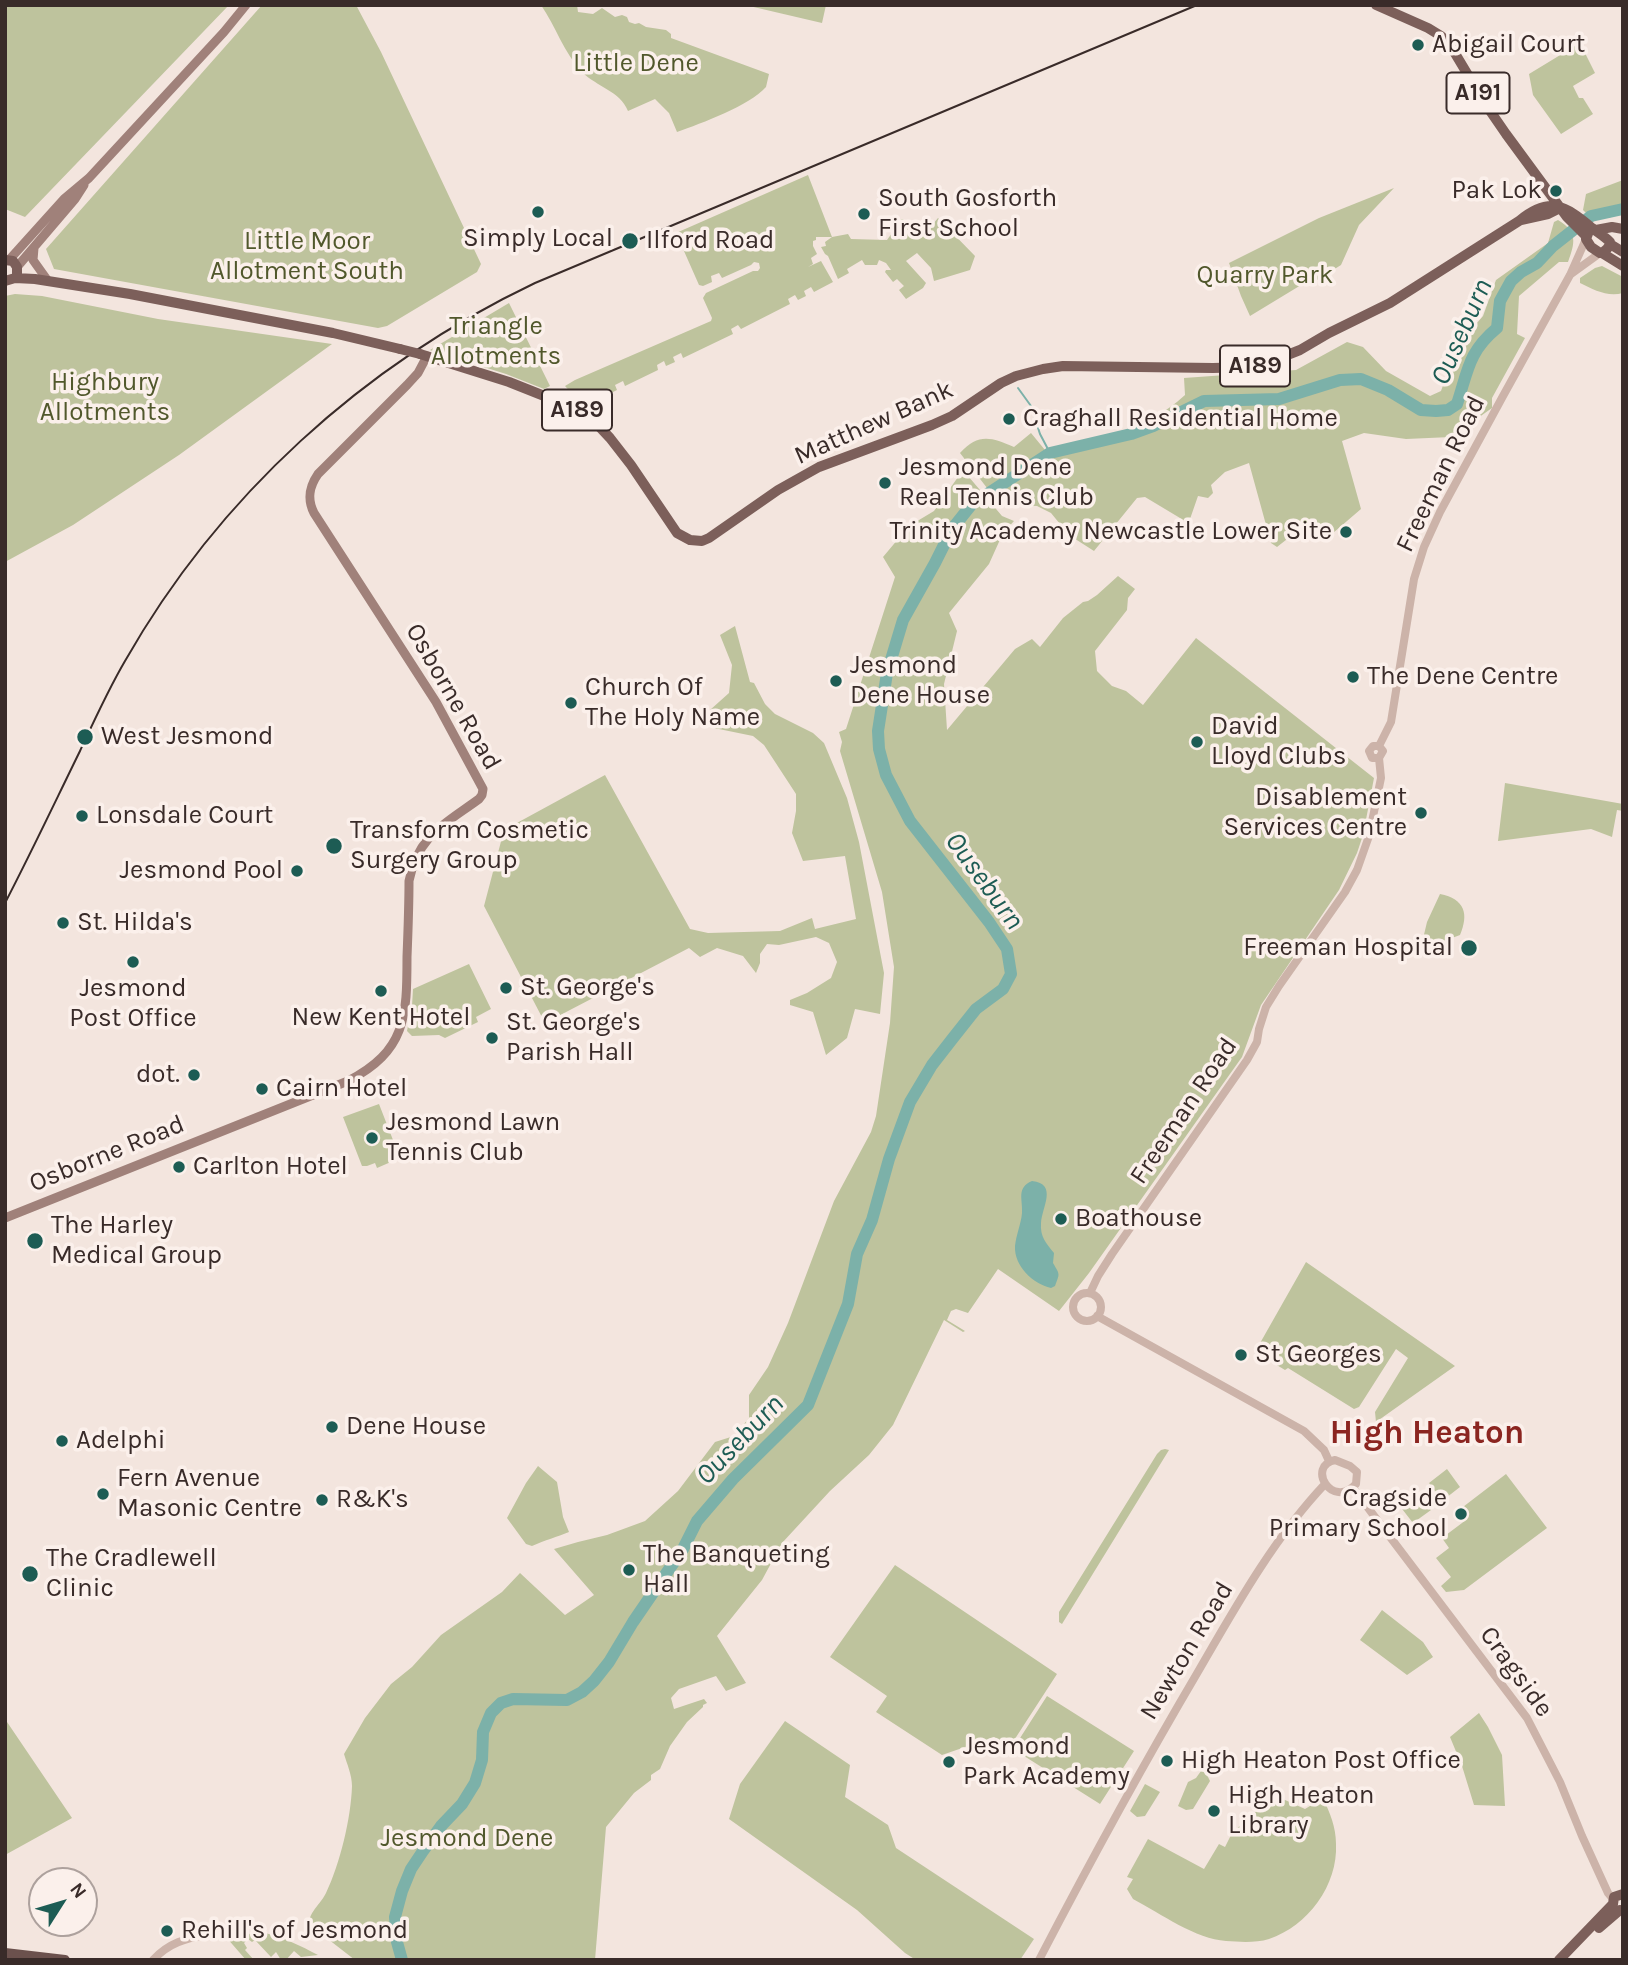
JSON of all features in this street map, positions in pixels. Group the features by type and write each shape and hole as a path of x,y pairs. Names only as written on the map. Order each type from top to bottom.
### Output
{"highway":[{"path":"5,1953 65,1960"}],"main road":[{"path":"9,270 64,199 89,178 246,5"},
{"name":"A191","path":"1376,5 1428,28 1450,45 1486,105 1560,208"},
{"path":"9,270 35,246 89,178"},
{"path":"1560,208 1623,265"},
{"name":"Matthew Bank","path":"424,355 542,394 587,416 619,449 677,533 690,540 706,540 808,472 942,420 1000,383 1016,376 1063,366 1213,368 1248,367 1267,363 1300,350 1391,303 1518,221 1548,214 1560,208"},
{"path":"1585,228 1623,229"},
{"path":"1585,228 1588,244 1623,253"},
{"path":"1605,248 1623,240"},
{"path":"35,246 33,260 48,281"},
{"name":"A189","path":"9,270 35,279 118,292 320,331 424,355"},
{"name":"Osborne Road","path":"5,1218 348,1081 376,1064 388,1052 397,1037 407,998 410,881 414,863 423,845 434,832 479,799 483,789 436,702 314,513 309,497 312,483 318,474 418,373 424,355"},
{"path":"1569,1960 1617,1906 1618,1894 1623,1894"},
{"path":"1559,1960 1617,1906"}],"street":[{"name":"Freeman Road","path":"1090,1293 1112,1254 1247,1060 1257,1042 1266,1007 1345,892 1357,870 1369,836 1381,778 1379,758 1383,753 1379,746 1391,722 1414,579 1424,547 1440,512 1570,275 1585,228"},
{"name":"Freeman Road","path":"1570,275 1605,248"},
{"path":"1097,1316 1101,1304 1097,1297 1090,1293 1077,1297 1074,1310 1079,1317 1086,1320 1097,1316 1304,1431 1324,1450 1329,1461"},
{"path":"1329,1461 1340,1461 1357,1472 1358,1478 1353,1488 1342,1492 1335,1491 1325,1484 1322,1471 1329,1461"},
{"name":"Newton Road","path":"1038,1960 1147,1759 1233,1612 1303,1507 1325,1484"},
{"name":"Cragside","path":"1353,1488 1527,1718 1560,1782 1608,1893 1617,1906"},
{"path":"157,1958 164,1948 180,1940 218,1932"}],"green space":[{"path":"5,5 229,5 25,217 5,209"},
{"name":"Little Moor Allotment South","path":"262,5 356,5 481,264 477,272 387,326 378,328 54,269 46,249"},
{"name":"Little Dene","path":"541,5 577,5 578,12 593,14 602,8 615,17 627,17 629,22 666,30 671,34 671,38 769,74 766,87 737,107 677,132 669,113 655,99 628,111 620,99 582,72 570,57"},
{"path":"745,5 826,5 822,23"},
{"path":"1580,43 1595,73 1573,86 1593,114 1561,134 1533,95 1529,74"},
{"path":"808,175 832,237 816,237 813,246 817,254 811,258 813,264 808,267 821,261 833,282 814,292 811,287 804,291 806,296 798,300 795,295 788,299 790,304 741,329 738,325 731,329 733,334 683,358 681,353 673,357 675,362 666,366 664,361 657,365 658,370 625,386 623,381 615,385 617,390 595,400 578,398 565,386 711,321 703,298 706,293 758,271 759,263 754,262 722,278 719,273 711,276 712,282 699,285 676,233"},
{"path":"1623,180 1623,211 1609,218 1587,214 1583,210 1586,194"},
{"name":"Quarry Park","path":"1394,188 1359,225 1341,265 1309,285 1306,282 1250,316 1229,263 1319,218"},
{"path":"938,218 975,256 970,270 934,281 931,268 917,253 906,261 926,283 906,299 899,290 904,286 897,279 893,282 885,272 891,270 886,263 879,260 877,265 865,265 862,260 847,269 849,273 838,279 821,247 826,246 825,242 832,237 848,234 851,239 887,240 900,228 897,223 902,219 927,231"},
{"path":"1558,220 1569,229 1573,238 1568,262 1559,262 1519,296 1517,334 1525,338 1492,398 1492,408 1451,437 1406,439 1364,433 1342,441 1361,509 1326,539 1310,521 1277,547 1271,543 1249,463 1225,472 1211,485 1213,493 1208,498 1198,496 1190,519 1185,521 1145,497 1137,498 1094,551 1069,535 1051,513 1037,506 1012,505 994,497 960,453 973,442 985,439 1014,447 1031,433 1045,450 1102,438 1136,427 1169,408 1185,395 1184,378 1296,370 1347,342 1363,347 1386,371 1430,396 1441,391 1457,346 1483,316 1496,280 1548,243 1554,222"},
{"path":"1602,266 1623,277 1623,293 1606,293 1580,283 1580,278"},
{"name":"Highbury Allotments","path":"5,296 42,296 158,319 332,344 179,455 73,525 5,562"},
{"name":"Triangle Allotments","path":"509,303 550,386 544,389 430,350"},
{"name":"Jesmond Dene","path":"963,470 1002,516 1014,521 1003,533 989,564 949,613 957,631 944,684 947,730 1015,649 1032,639 1040,647 1063,618 1097,595 1118,576 1135,589 1128,598 1127,610 1095,651 1097,671 1112,686 1126,691 1143,705 1196,638 1374,778 1357,853 1339,890 1261,1005 1242,1057 1089,1273 1059,1311 998,1269 968,1313 956,1309 951,1311 947,1320 965,1331 944,1320 893,1425 869,1455 830,1491 782,1543 762,1580 717,1636 746,1683 726,1691 716,1676 679,1689 671,1698 674,1709 704,1699 707,1703 687,1722 670,1746 660,1769 634,1793 606,1827 595,1960 355,1960 324,1936 310,1931 309,1920 326,1893 340,1855 352,1786 344,1754 365,1718 391,1684 412,1667 441,1635 502,1592 520,1573 565,1615 594,1595 554,1549 607,1535 645,1521 678,1491 715,1442 734,1436 749,1418 749,1395 768,1367 788,1323 834,1201 871,1132 876,1116 890,1023 894,967 882,892 840,751 842,742 839,732 846,729 895,577 883,557 909,526 934,511"},
{"path":"735,626 750,682 754,683 765,704 775,714 813,733 824,743 847,798 859,842 884,973 880,1014 855,1009 847,1038 826,1055 813,1012 790,1005 790,1000 831,978 837,962 829,943 816,937 779,945 767,944 760,954 756,973 743,956 717,948 700,957 689,948 545,1023 484,906 504,830 605,775 690,929 708,933 780,931 812,918 815,929 856,919 845,856 803,861 792,833 796,794 764,745 753,736 714,728 709,720 710,710 729,693 732,665 720,635"},
{"path":"1505,783 1623,804 1623,811 1617,810 1612,837 1591,829 1498,841"},
{"path":"1440,894 1455,900 1463,908 1463,927 1460,935 1433,945 1422,943 1427,922"},
{"path":"469,964 491,1009 476,1017 478,1022 445,1038 439,1035 412,1036 407,1031 413,989"},
{"name":"Jesmond Lawn Tennis Club","path":"379,1104 400,1158 377,1168 375,1163 362,1166 343,1117"},
{"path":"1306,1262 1455,1366 1376,1422 1375,1412 1408,1358 1396,1349 1359,1407 1354,1409 1288,1368 1285,1370 1255,1352"},
{"path":"1165,1449 1169,1450 1062,1624 1059,1622 1059,1612 1157,1454"},
{"path":"538,1466 557,1482 563,1517 569,1532 532,1546 526,1544 507,1518"},
{"path":"1447,1469 1460,1487 1442,1501 1429,1483"},
{"path":"1506,1474 1547,1528 1464,1590 1446,1592 1441,1586 1451,1577 1436,1558 1449,1548 1442,1538 1466,1520 1459,1510"},
{"path":"1417,1492 1431,1510 1413,1523 1399,1505"},
{"path":"895,1565 1057,1674 1009,1748 994,1737 942,1755 876,1712 887,1696 830,1657"},
{"path":"1382,1610 1423,1642 1433,1657 1407,1675 1360,1640"},
{"path":"1047,1696 1134,1751 1100,1804 1013,1749"},
{"path":"1479,1713 1502,1755 1505,1806 1474,1805 1450,1737"},
{"path":"5,1719 72,1818 5,1855"},
{"path":"785,1721 850,1765 845,1797 888,1825 896,1848 1034,1939 1020,1960 916,1960 857,1910 729,1819 740,1784"},
{"path":"1201,1771 1206,1773 1210,1781 1193,1809 1186,1810 1178,1806 1188,1782 1196,1778"},
{"path":"1145,1784 1160,1792 1145,1816 1137,1817 1130,1811"},
{"path":"1274,1795 1305,1809 1323,1798 1335,1832 1335,1859 1326,1889 1308,1914 1296,1924 1269,1939 1253,1942 1226,1941 1203,1936 1133,1899 1127,1889 1133,1879 1127,1877 1148,1839 1204,1869 1219,1844 1225,1847 1232,1833"},
{"path":"265,1933 285,1939 318,1955 301,1957 294,1951 286,1960 281,1960 276,1952 271,1957 255,1940 252,1942 248,1939 244,1943 247,1948 245,1950 254,1960 246,1960 226,1937"}],"water":[{"path":"1032,1181 1040,1183 1047,1191 1041,1232 1054,1253 1053,1263 1058,1274 1055,1286 1051,1288 1038,1283 1026,1273 1016,1253 1022,1213 1021,1194 1024,1187"}],"waterway":[{"name":"Ouseburn","path":"402,1960 395,1917 402,1891 411,1869 423,1851 441,1826 462,1804 475,1783 482,1760 483,1732 491,1713 501,1703 513,1699 567,1700 594,1681 683,1549 697,1521 733,1479 808,1405 848,1304 857,1254 872,1220 889,1159 910,1102 932,1065 953,1038 976,1009 1003,989 1011,974 1007,949 910,821 886,775 879,749 878,731 887,673 903,620 952,529 972,504 1050,453 1131,434 1204,401 1279,399 1340,380 1361,379 1388,390 1421,410 1448,410 1457,404 1474,354 1497,328 1500,301 1511,281 1537,263 1553,246 1591,216 1623,209"},
{"path":"1018,388 1031,406 1040,434 1050,453"}],"tram line":[{"path":"5,903 113,683 163,601 205,544 251,491 301,441 354,395 412,353 472,316 535,283 1197,5"}],"place":[{"name":"Abigail Court","path":"1418,45"},
{"name":"Pak Lok","path":"1556,191"},
{"name":"Simply Local","path":"538,212"},
{"name":"South Gosforth First School","path":"864,214"},
{"name":"Ilford Road","path":"630,241"},
{"name":"Craghall Residential Home","path":"1009,419"},
{"name":"Jesmond Dene Real Tennis Club","path":"885,483"},
{"name":"Trinity Academy Newcastle Lower Site","path":"1346,532"},
{"name":"The Dene Centre","path":"1353,677"},
{"name":"Jesmond Dene House","path":"836,681"},
{"name":"Church Of The Holy Name","path":"571,703"},
{"name":"West Jesmond","path":"85,737"},
{"name":"David Lloyd Clubs","path":"1197,742"},
{"name":"Disablement Services Centre","path":"1421,813"},
{"name":"Lonsdale Court","path":"82,816"},
{"name":"Transform Cosmetic Surgery Group","path":"334,846"},
{"name":"Jesmond Pool","path":"297,871"},
{"name":"St. Hilda's","path":"63,923"},
{"name":"Freeman Hospital","path":"1469,948"},
{"name":"Jesmond Post Office","path":"133,962"},
{"name":"St. George's","path":"506,988"},
{"name":"New Kent Hotel","path":"381,991"},
{"name":"St. George's Parish Hall","path":"492,1038"},
{"name":"dot.","path":"194,1075"},
{"name":"Cairn Hotel","path":"262,1089"},
{"name":"Jesmond Lawn Tennis Club","path":"372,1138"},
{"name":"Carlton Hotel","path":"179,1167"},
{"name":"Boathouse","path":"1061,1219"},
{"name":"The Harley Medical Group","path":"35,1241"},
{"name":"St Georges","path":"1241,1355"},
{"name":"Dene House","path":"332,1427"},
{"name":"Adelphi","path":"62,1441"},
{"name":"Fern Avenue Masonic Centre","path":"103,1494"},
{"name":"R&K's","path":"322,1500"},
{"name":"Cragside Primary School","path":"1461,1514"},
{"name":"The Banqueting Hall","path":"629,1570"},
{"name":"The Cradlewell Clinic","path":"30,1574"},
{"name":"High Heaton Post Office","path":"1167,1761"},
{"name":"Jesmond Park Academy","path":"949,1762"},
{"name":"High Heaton Library","path":"1214,1811"},
{"name":"Rehill's of Jesmond","path":"167,1931"}],"district":[{"name":"High Heaton","path":"1427,1434"}]}
